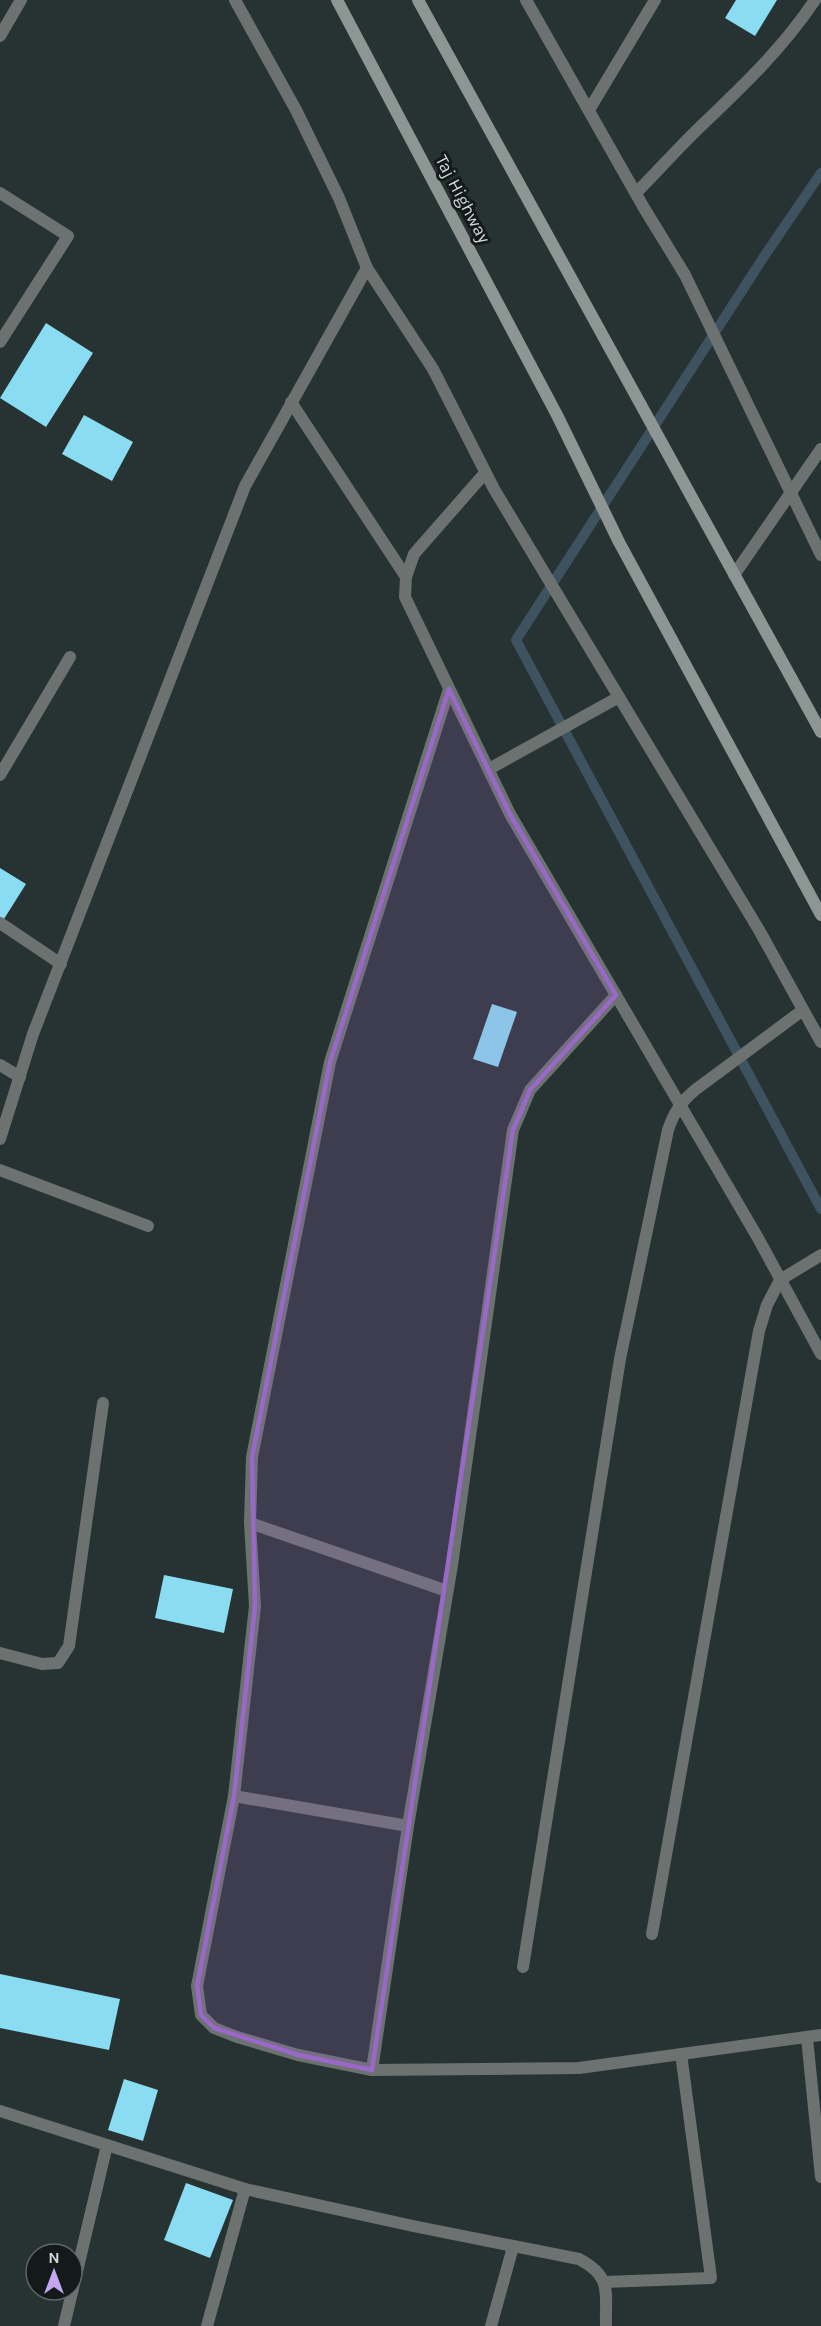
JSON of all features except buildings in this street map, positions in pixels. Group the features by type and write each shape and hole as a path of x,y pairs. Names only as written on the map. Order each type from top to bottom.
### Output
{"main road":[{"name":"Taj Highway","path":"338,0 557,415 619,542 821,915"},
{"path":"418,0 821,732"}],"street":[{"path":"0,36 21,0"},
{"path":"236,0 296,110 339,198 367,268 433,369 494,489 759,930 821,1042"},
{"path":"526,0 685,275 821,555"},
{"path":"589,110 655,0"},
{"path":"636,193 700,127 735,95 774,52 815,0"},
{"path":"0,193 68,236 0,342"},
{"path":"0,1139 33,1034 245,486 367,268"},
{"path":"291,402 406,577"},
{"path":"734,575 821,449"},
{"path":"485,473 414,554 406,577 405,597 510,814 680,1104 821,1354"},
{"path":"0,775 70,657"},
{"path":"449,689 330,1062 252,1457 250,1523 255,1606 234,1796 197,1986 201,2015 214,2028 237,2037 298,2055 372,2070 579,2068 821,2035"},
{"path":"489,769 619,698"},
{"path":"0,923 61,964"},
{"path":"372,2070 408,1826 447,1591 513,1130 530,1090 616,995"},
{"path":"523,1967 620,1359 668,1130 680,1104 695,1090 803,1010"},
{"path":"0,1065 20,1077"},
{"path":"0,1170 148,1226"},
{"path":"652,1934 759,1331 767,1305 780,1280 821,1255"},
{"path":"0,1653 42,1664 58,1663 69,1646 104,1403"},
{"path":"250,1523 447,1591"},
{"path":"234,1796 408,1826"},
{"path":"807,2038 821,2177"},
{"path":"604,2282 711,2278 681,2054"},
{"path":"0,2111 244,2189 579,2259 595,2268 604,2282 606,2326"},
{"path":"64,2326 107,2145"},
{"path":"207,2326 244,2189"},
{"path":"491,2326 513,2247"}],"highlighted area":[{"path":"449,689 510,814 616,995 530,1090 513,1130 372,2070 298,2055 214,2028 201,2015 197,1986 234,1796 255,1606 252,1457 330,1062"}],"waterway":[{"path":"821,173 765,255 516,640 821,1209"}]}
